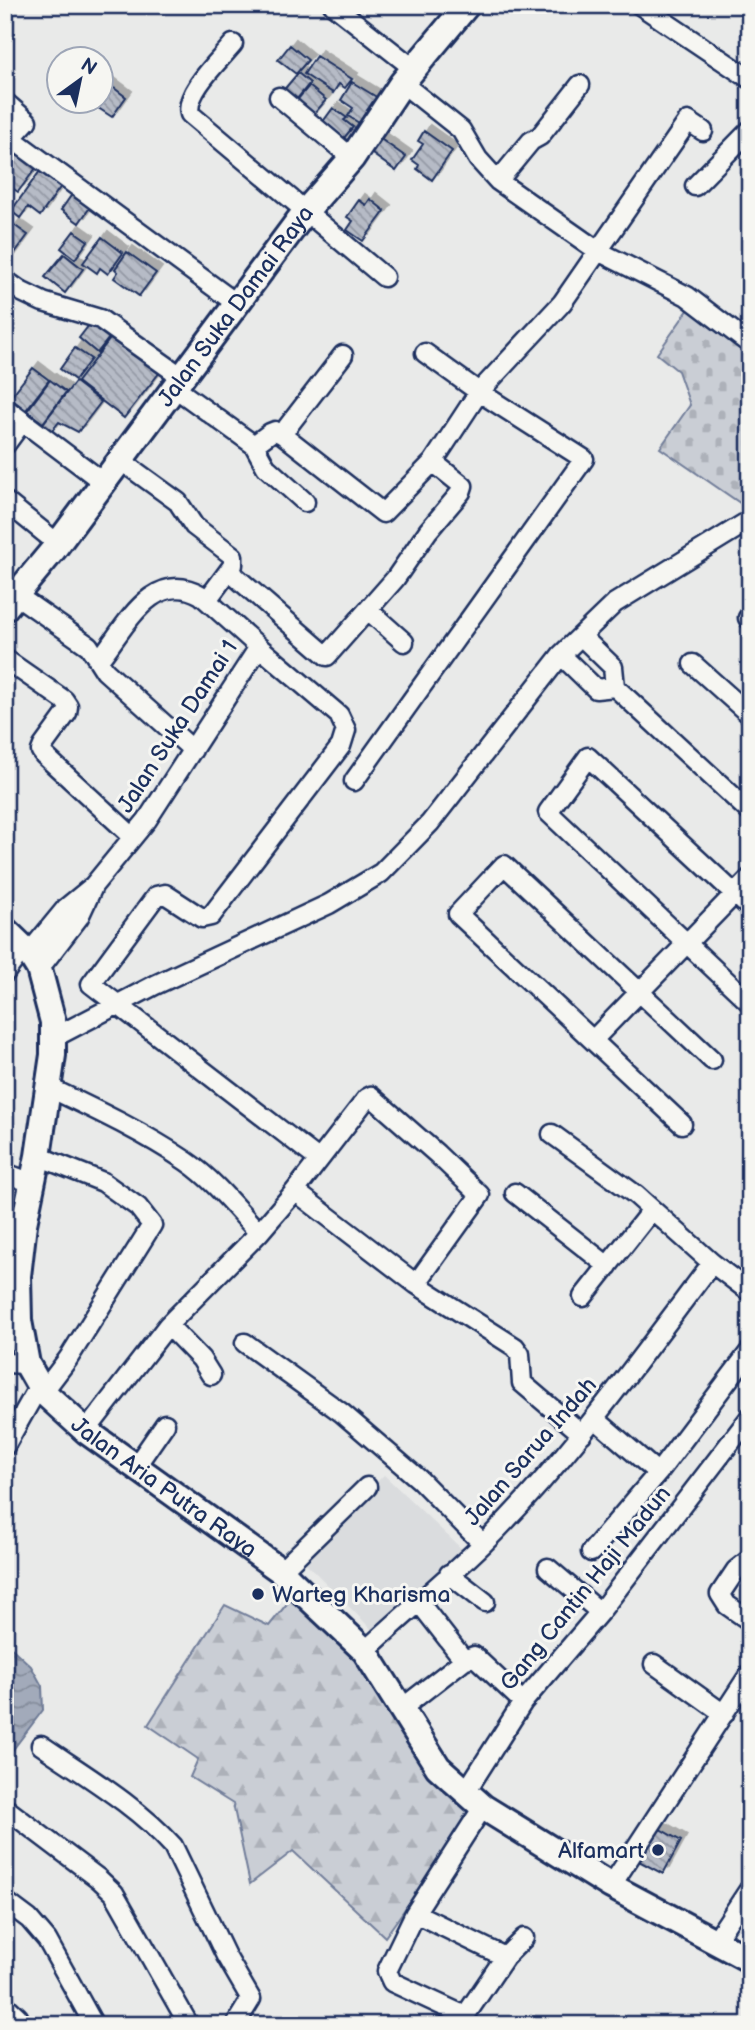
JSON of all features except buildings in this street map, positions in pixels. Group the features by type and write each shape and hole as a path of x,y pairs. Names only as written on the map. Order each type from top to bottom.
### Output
{"main road":[{"name":"Jalan Suka Damai Raya","path":"11,601 56,546 305,212 352,158 407,76 467,5"},
{"path":"5,930 31,957"},
{"name":"Jalan Aria Putra Raya","path":"31,957 53,1022 53,1055 38,1156 24,1224 12,1320 16,1363 86,1431 281,1571 365,1651 438,1767 474,1800 611,1886 750,1960"}],"street":[{"path":"333,5 461,130 478,159 498,181 598,251 687,296 750,344"},
{"path":"640,5 750,79"},
{"path":"233,44 192,93 188,106 190,114 384,278"},
{"path":"498,181 531,141 540,136 580,85"},
{"path":"279,97 352,158"},
{"path":"5,102 14,130 237,304"},
{"path":"254,445 275,431 282,434 383,513 433,462 480,392 512,354 562,303 688,121 703,131"},
{"path":"695,186 750,130"},
{"path":"5,280 43,302 100,319 254,445 266,467 305,502"},
{"path":"354,781 584,459 425,353"},
{"path":"282,434 343,355"},
{"path":"5,408 103,482"},
{"path":"6,444 23,421"},
{"path":"99,660 139,606 151,595 171,589 185,590 193,591 207,600 229,571 234,559 227,550 194,526 178,502 120,460"},
{"path":"229,571 326,656 395,579 428,531 461,492 463,486 433,462"},
{"path":"5,500 56,546"},
{"path":"5,509 56,546"},
{"path":"53,1038 155,985 329,905 381,873 430,823 561,655 580,636 615,603 750,520"},
{"name":"Jalan Suka Damai 1","path":"5,973 31,957 79,917 93,886 133,837 259,647 207,600"},
{"path":"11,601 89,646 105,671 193,750"},
{"path":"368,610 404,642"},
{"path":"580,636 613,667 615,687 750,812"},
{"path":"259,647 339,715 346,730 341,746 211,916 202,918 165,894 156,895 90,984 318,1159"},
{"path":"561,655 596,689 615,687"},
{"path":"5,659 68,706 67,713 41,751 133,837"},
{"path":"693,664 750,715"},
{"path":"750,908 589,757 548,812 750,1003"},
{"path":"682,1124 458,914 504,865 712,1060"},
{"path":"593,1040 750,878"},
{"path":"48,1087 103,1113 186,1161 210,1181 259,1233"},
{"path":"86,1431 168,1325 259,1233 371,1096 478,1191 479,1197 416,1284"},
{"path":"552,1134 636,1195 712,1263 750,1292"},
{"path":"5,1446 41,1389 68,1359 152,1225 138,1207 103,1182 38,1156"},
{"path":"5,1173 32,1183"},
{"path":"295,1191 416,1284 515,1347 520,1354 522,1383 582,1434"},
{"path":"515,1193 608,1266"},
{"path":"583,1297 651,1211"},
{"name":"Jalan Sarua Indah","path":"365,1651 483,1544 582,1434 712,1263"},
{"path":"168,1325 201,1359 211,1375"},
{"path":"245,1343 342,1413 420,1480 483,1544"},
{"path":"591,1552 658,1473 750,1351"},
{"path":"594,1418 658,1473"},
{"name":"Gang Cantin Haji Madun","path":"505,1957 465,2016 392,1982 387,1971 523,1702 600,1612 750,1418"},
{"path":"136,1466 165,1423"},
{"path":"281,1571 367,1487"},
{"path":"750,1559 736,1570 720,1594 727,1605 750,1621"},
{"path":"548,1569 600,1612"},
{"path":"449,1574 485,1602"},
{"path":"418,1601 464,1660"},
{"path":"401,1709 470,1657 478,1659 523,1702"},
{"path":"654,1664 724,1714"},
{"path":"611,1886 724,1714 743,1701 750,1673"},
{"path":"41,1745 108,1791 160,1832 173,1846 226,1956 251,1999 235,2025"},
{"path":"5,1808 114,1893 189,2025"},
{"path":"715,1941 750,1888"},
{"path":"5,1901 29,1919 47,1940 94,2025"},
{"path":"415,1913 505,1957 524,1938"}],"shaded area":[{"path":"384,1475 468,1555 382,1640 301,1558"}],"green space":[{"path":"691,306 750,348 750,487 740,503 660,448 690,405 678,371 657,354"},
{"path":"298,1590 347,1637 475,1810 385,1937 293,1851 250,1884 233,1804 190,1777 198,1759 148,1725 225,1605 269,1626"}],"water":[{"path":"5,1642 31,1666 42,1686 43,1710 5,1760"}],"place":[{"name":"Warteg Kharisma","path":"258,1594"},
{"name":"Alfamart","path":"658,1850"}]}
